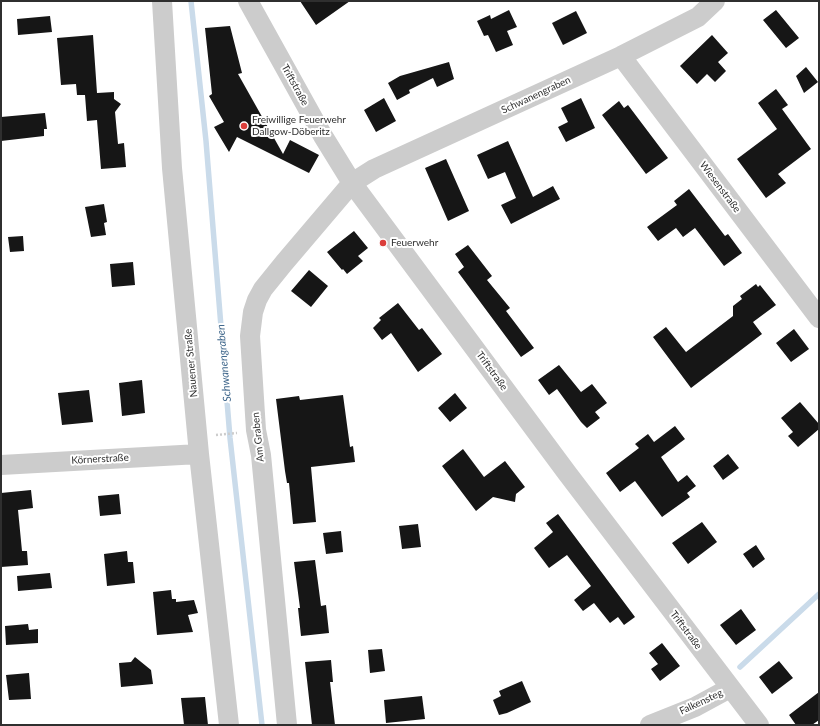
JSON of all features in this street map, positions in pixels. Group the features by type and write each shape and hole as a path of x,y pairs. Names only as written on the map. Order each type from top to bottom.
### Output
{"street":[{"name":"Nauener Straße","path":"162,1 172,168 199,454 229,725"},
{"name":"Triftstraße","path":"248,1 352,183 568,473 759,725"},
{"name":"Schwanengraben","path":"352,183 374,169 621,56 698,17 715,1"},
{"name":"Wiesenstraße","path":"621,56 819,318"},
{"name":"Am Graben","path":"287,725 260,456 256,430 250,336 253,312 263,289 352,183"},
{"name":"Körnerstraße","path":"1,465 199,454"},
{"name":"Falkensteg","path":"650,725 695,707 730,688"}],"path":[{"path":"218,435 242,432"}],"building":[{"path":"300,1 350,1 316,25"},
{"path":"509,10 517,27 507,31 513,45 496,52 488,35 484,36 477,21 490,15 491,19"},
{"path":"776,10 799,38 786,48 763,20"},
{"path":"576,11 587,33 563,45 552,23"},
{"path":"50,16 52,32 18,35 17,19"},
{"path":"230,26 242,73 238,74 283,154 290,140 319,155 309,173 237,137 229,152 214,127 224,122 209,96 212,94 205,28"},
{"path":"93,35 97,93 114,92 114,99 121,104 115,112 118,144 124,143 126,167 101,169 97,120 87,121 85,95 77,95 76,84 61,85 57,38"},
{"path":"712,35 728,53 718,62 726,71 715,82 707,74 697,84 680,66"},
{"path":"449,62 454,79 437,87 433,78 409,90 410,93 397,100 388,83 400,76"},
{"path":"806,67 818,82 804,93 796,76"},
{"path":"776,89 788,105 782,109 811,149 778,174 786,183 766,198 737,159 777,129 758,103"},
{"path":"384,98 396,121 376,132 364,110"},
{"path":"581,98 595,128 566,142 558,127 568,122 561,108"},
{"path":"619,101 624,108 628,105 668,158 646,174 602,115"},
{"path":"45,113 47,129 44,129 44,136 1,141 1,117"},
{"path":"508,141 533,197 553,186 560,199 511,224 501,205 516,198 505,172 488,179 477,155"},
{"path":"446,159 469,211 448,221 425,168"},
{"path":"689,189 725,236 728,234 742,253 724,266 695,228 683,237 676,228 658,241 647,227 677,205 674,201"},
{"path":"104,204 107,222 104,223 106,235 91,237 85,207"},
{"path":"354,231 368,248 358,256 363,261 347,274 327,252"},
{"path":"23,236 24,251 10,252 8,237"},
{"path":"468,245 492,276 487,280 510,308 506,311 534,348 521,357 458,272 464,267 455,254"},
{"path":"133,262 135,285 112,287 110,264"},
{"path":"309,270 328,286 311,307 291,291"},
{"path":"756,284 758,287 760,285 776,305 753,322 762,334 691,388 653,337 666,327 686,352 733,316 733,306 742,299 740,296"},
{"path":"398,303 419,330 422,328 442,354 418,372 391,333 382,340 373,328 381,320 379,318"},
{"path":"794,329 809,349 791,362 776,343"},
{"path":"559,365 581,392 592,384 607,403 595,412 600,418 587,428 557,389 549,395 538,380"},
{"path":"142,380 145,413 122,416 119,383"},
{"path":"89,390 93,422 62,425 58,393"},
{"path":"455,393 467,408 450,422 438,408"},
{"path":"343,395 350,447 353,446 355,462 311,467 316,522 293,524 289,483 287,483 285,471 276,399 299,396 300,400"},
{"path":"800,402 819,424 819,429 798,447 788,436 793,432 781,418"},
{"path":"675,426 685,439 661,457 678,482 687,475 696,486 687,493 690,497 662,517 635,481 620,492 606,473 639,448 635,444 648,434 654,442"},
{"path":"463,449 484,477 505,461 525,487 516,494 515,502 493,497 476,511 442,466"},
{"path":"728,454 739,468 723,480 713,466"},
{"path":"31,490 33,508 18,510 22,551 27,551 28,565 1,567 1,493"},
{"path":"119,494 121,514 100,516 98,496"},
{"path":"558,514 635,617 624,625 618,617 610,623 594,603 583,611 574,600 591,586 567,555 549,568 534,548 553,532 546,523"},
{"path":"702,522 717,542 688,564 672,543"},
{"path":"418,524 421,547 402,549 399,526"},
{"path":"341,531 343,552 326,554 323,533"},
{"path":"756,545 765,559 753,568 743,554"},
{"path":"127,551 128,562 133,562 135,583 107,586 104,554"},
{"path":"315,560 321,606 326,605 329,633 301,636 298,608 300,608 294,562"},
{"path":"50,573 52,588 18,591 17,576"},
{"path":"171,590 172,599 176,599 176,602 194,600 198,613 188,615 193,632 157,635 153,592"},
{"path":"741,609 756,630 736,645 720,625"},
{"path":"28,624 29,630 38,629 38,643 6,645 5,626"},
{"path":"662,643 680,666 660,681 651,669 658,664 649,653"},
{"path":"382,649 385,671 370,673 368,650"},
{"path":"135,657 151,670 153,684 121,687 119,663 131,662"},
{"path":"331,660 333,682 330,682 335,725 312,725 305,662"},
{"path":"779,661 793,678 772,694 759,677"},
{"path":"29,673 31,699 9,700 6,675"},
{"path":"522,681 531,702 499,715 493,700 501,696 499,691"},
{"path":"819,692 819,720 812,725 796,725 789,715"},
{"path":"422,696 425,719 386,723 384,700"},
{"path":"205,697 208,725 184,725 181,698"}],"waterway":[{"name":"Schwanengraben","path":"191,1 206,141 230,438 262,725"},
{"path":"740,667 819,594"}],"place":[{"name":"Freiwillige Feuerwehr Dallgow-Döberitz","path":"244,126"},
{"name":"Feuerwehr","path":"383,243"}]}
